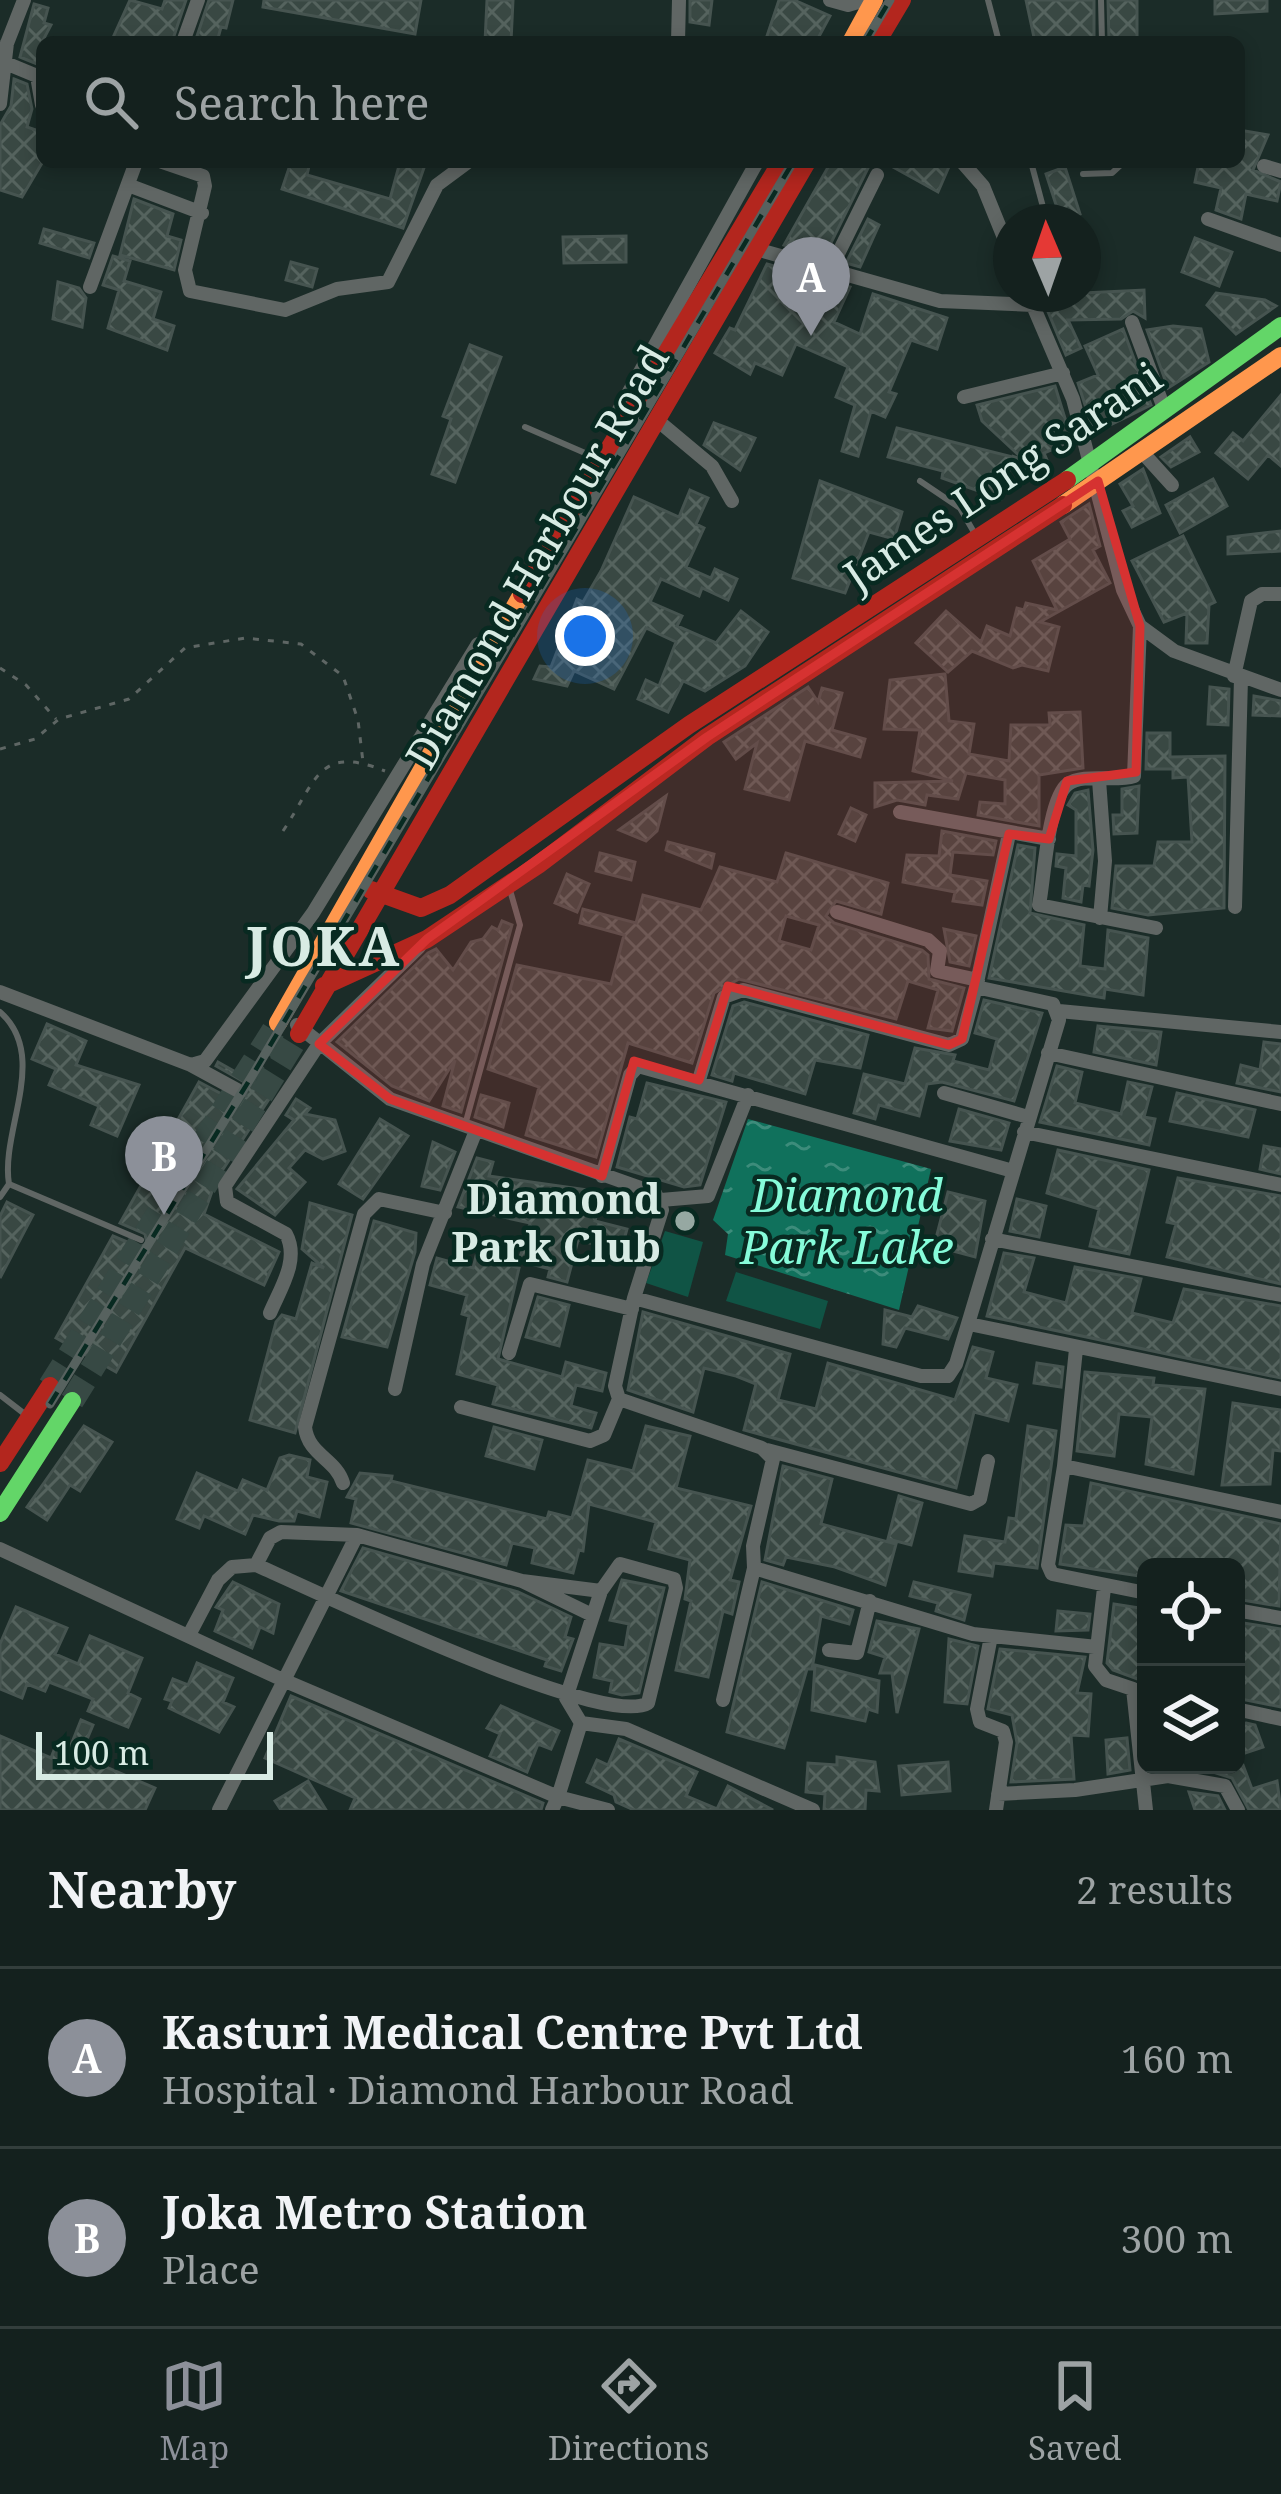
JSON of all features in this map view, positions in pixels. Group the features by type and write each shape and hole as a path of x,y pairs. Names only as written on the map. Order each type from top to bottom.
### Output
{"main road":[{"path":"853,36 870,0"},
{"path":"881,36 902,0"},
{"name":"Diamond Harbour Road","path":"280,1020 461,697 777,168"},
{"name":"Diamond Harbour Road","path":"301,1031 803,168"},
{"name":"James Long Sarani","path":"380,895 421,908 450,895 632,764 977,537 1096,472 1165,411 1281,326"},
{"path":"302,981 328,987 427,939 507,886 707,737 1096,472 1143,453 1281,356"},
{"path":"358,883 380,895"},
{"path":"0,1462 50,1386"},
{"path":"0,1513 72,1401"}],"street":[{"path":"0,104 5,54 24,0"},
{"path":"185,36 197,0"},
{"path":"678,36 679,0"},
{"path":"830,0 848,5 870,0"},
{"path":"5,54 36,75"},
{"path":"1264,166 1281,171"},
{"path":"90,287 134,168"},
{"path":"180,168 203,176 202,213 185,271 190,291 286,310 337,289 388,282 437,185 460,168"},
{"path":"191,1065 218,1048 314,913 592,456 755,168"},
{"path":"967,168 983,186 993,211"},
{"path":"830,270 877,175"},
{"path":"128,185 202,213"},
{"path":"1208,219 1281,245"},
{"path":"756,249 940,301 993,300"},
{"path":"1036,312 1063,373 1096,472 1123,590 1140,626 1136,772 1129,779 1073,781 1064,789 1049,839 1040,905 1156,928"},
{"path":"1132,322 1165,411"},
{"path":"964,397 1063,373"},
{"path":"657,420 712,466 731,501"},
{"path":"1143,453 1172,485"},
{"path":"1235,908 1237,677 1251,601 1262,594 1281,594"},
{"path":"1140,626 1174,651 1281,690"},
{"path":"1099,780 1105,861 1100,918"},
{"path":"900,812 1049,839"},
{"path":"699,1080 724,997 743,990 949,1045 962,1040 1009,834"},
{"path":"836,912 928,940 940,951 937,970 1053,1004 1059,1011 1281,1031"},
{"path":"270,1312 289,1267 291,1243 223,1195 320,1044 427,939"},
{"path":"0,992 191,1065 237,1090"},
{"path":"508,1353 530,1284 633,1304 934,1378 948,1376 969,1324 1059,1011"},
{"path":"280,1020 320,1044 390,1099 469,1131 655,1193 662,1200 708,1196 748,1095"},
{"path":"1048,1053 1281,1104"},
{"path":"602,1176 630,1076 638,1066 1013,1171"},
{"path":"944,1093 1026,1124 1281,1185"},
{"path":"395,1389 423,1264 445,1213 469,1131"},
{"path":"343,1483 334,1467 312,1449 305,1427 364,1214 379,1198 445,1213"},
{"path":"461,1407 590,1442 604,1435 620,1399 615,1387 662,1200"},
{"path":"992,1239 1281,1295"},
{"path":"969,1324 1281,1389"},
{"path":"1076,1349 1048,1565 1060,1579 1137,1592"},
{"path":"620,1399 762,1448 971,1504 980,1499 988,1462"},
{"path":"723,1700 773,1459 762,1448"},
{"path":"1064,1466 1281,1512"},
{"path":"256,1565 275,1533 357,1535 522,1581 601,1591"},
{"path":"219,1810 357,1535"},
{"path":"0,1549 559,1806 608,1810"},
{"path":"189,1635 218,1580 232,1567 256,1565 566,1698 633,1708 648,1703 676,1588 674,1579 620,1564 601,1591 566,1698 581,1723 559,1806"},
{"path":"754,1568 991,1636 1097,1647"},
{"path":"522,1581 590,1614"},
{"path":"1105,1588 1094,1666 1106,1680 1137,1689"},
{"path":"829,1650 857,1653 870,1601"},
{"path":"1245,1612 1281,1618"},
{"path":"991,1636 977,1709 980,1721 1003,1732 1006,1742 997,1802 1168,1776 1225,1786 1238,1810"},
{"path":"1245,1711 1281,1720"},
{"path":"581,1723 626,1729 813,1810"},
{"path":"1143,1774 1146,1810"}],"lane":[{"path":"988,0 997,36"},
{"path":"1101,0 1102,36"},
{"path":"1033,168 1042,204"},
{"path":"1083,174 1112,173 1117,168"},
{"path":"525,428 592,456"},
{"path":"920,481 959,508 977,537"},
{"path":"469,1131 520,926 507,886"},
{"path":"0,1012 21,1060 22,1093 6,1167 9,1184 0,1196"},
{"path":"9,1184 141,1240"},
{"path":"0,1395 30,1418"}],"path":[{"path":"0,749 35,740 57,721 128,699 185,648 245,638 301,644 344,676 363,762"},
{"path":"0,668 43,701 57,721"},
{"path":"283,831 328,764 350,757 398,777"}],"highlighted area":[{"path":"1098,481 1140,626 1136,772 1067,781 1049,839 1009,834 962,1039 949,1045 728,986 699,1080 634,1061 602,1176 390,1099 319,1044 427,939 707,737"}],"shaded area":[{"path":"665,1231 703,1242 688,1297 646,1283"},
{"path":"736,1272 828,1301 820,1329 726,1301"}],"water":[{"name":"Diamond Park Lake","path":"748,1119 931,1169 899,1310 725,1255 728,1234 713,1220"}],"building":[{"path":"130,0 162,9 165,0 186,0 174,36 114,36"},
{"path":"209,0 233,0 226,28 221,27 219,36 197,36"},
{"path":"264,0 421,0 415,34 263,7"},
{"path":"487,0 513,0 511,36 485,36"},
{"path":"690,0 712,0 709,25 690,22"},
{"path":"779,0 794,0 830,16 819,36 767,36"},
{"path":"1026,0 1094,0 1094,36 1034,36"},
{"path":"1108,0 1137,0 1137,36 1109,36"},
{"path":"1215,0 1267,0 1267,11 1215,14"},
{"path":"34,4 48,8 44,23 51,25 45,36 36,36 36,64 20,57"},
{"path":"14,79 27,84 32,109 27,127 36,130 39,168 22,197 0,190 0,125 11,106"},
{"path":"1245,131 1268,135 1253,170 1281,182 1277,201 1246,194 1241,219 1216,210 1221,188 1195,182 1198,168 1245,168"},
{"path":"289,168 309,168 307,175 390,199 398,168 424,168 403,228 282,189"},
{"path":"828,168 868,168 824,257 784,245"},
{"path":"895,168 948,168 938,192"},
{"path":"1065,168 1077,204 1056,204 1046,174"},
{"path":"134,199 173,214 167,236 181,240 174,270 120,255"},
{"path":"868,219 879,225 860,267 846,263"},
{"path":"44,229 94,243 89,258 40,243"},
{"path":"626,236 626,262 564,263 563,237"},
{"path":"1195,238 1232,252 1219,286 1182,272"},
{"path":"113,256 130,261 124,281 161,292 153,319 174,326 167,350 108,328 119,290 103,285"},
{"path":"291,262 317,269 312,287 286,280"},
{"path":"767,264 850,287 834,322 860,334 873,294 947,318 937,349 911,340 889,392 896,394 885,417 871,411 858,456 842,451 855,405 836,397 848,367 796,344 782,375 755,363 750,374 715,353 730,328 735,330"},
{"path":"58,282 79,288 86,298 82,327 53,319"},
{"path":"1144,290 1145,318 1133,311 1121,319 1068,320 1081,348 1066,355 1048,312 1101,312 1101,292"},
{"path":"1216,293 1276,306 1236,334 1207,305"},
{"path":"1123,329 1151,405 1094,433 1078,383 1098,375 1085,346"},
{"path":"1201,329 1209,362 1168,388 1147,330"},
{"path":"470,345 501,357 455,482 432,474 451,419 443,416"},
{"path":"1055,386 1072,441 1044,453 1050,467 1027,477 1015,457 1024,460 982,421 977,405"},
{"path":"1281,395 1281,466 1268,455 1248,479 1216,453 1233,433 1243,441"},
{"path":"714,423 755,438 740,470 704,445"},
{"path":"897,428 1013,457 1001,499 942,478 943,471 888,457"},
{"path":"1190,437 1199,452 1171,467 1161,457"},
{"path":"1143,469 1160,513 1132,527 1123,511 1133,506 1120,484"},
{"path":"1213,479 1227,506 1180,533 1166,505"},
{"path":"820,481 902,512 894,539 869,532 845,593 793,578"},
{"path":"690,490 708,498 696,524 704,528 686,567 711,578 715,569 737,579 728,600 702,588 699,596 661,579 650,602 682,616 677,626 716,643 741,611 768,632 745,666 705,691 683,681 668,712 638,699 646,680 659,686 676,642 646,628 614,689 574,671 567,686 534,679 540,666 551,667 577,599 583,602 601,571 634,497 679,517"},
{"path":"1089,504 1100,546 1093,550 1110,583 1040,622 1059,627 1048,671 1022,665 1013,668 972,651 948,672 916,643 946,611 981,642 987,626 1010,636 1017,608 1024,610 1026,603 1057,610 1033,561 1070,539 1061,522"},
{"path":"1281,531 1281,551 1228,554 1228,537"},
{"path":"1183,536 1215,602 1209,605 1207,643 1186,643 1187,613 1164,622 1132,561"},
{"path":"945,674 949,721 974,724 969,754 1009,761 1011,725 1050,725 1049,713 1080,712 1083,768 1039,775 1039,826 978,815 980,802 1005,804 1005,780 966,773 958,799 927,795 925,805 897,800 875,807 875,783 953,781 913,771 920,730 884,729 890,680"},
{"path":"808,687 818,702 822,688 842,693 832,730 865,739 860,757 805,741 789,800 745,789 757,743 736,759 724,742"},
{"path":"1210,687 1229,689 1228,725 1208,724"},
{"path":"1254,696 1281,701 1281,716 1253,715"},
{"path":"1147,733 1170,733 1170,757 1225,756 1224,908 1148,915 1112,908 1116,866 1154,866 1158,842 1192,842 1188,777 1173,778 1173,769 1146,769"},
{"path":"1139,786 1137,833 1114,834 1113,815 1122,815 1122,789"},
{"path":"1088,790 1093,850 1089,886 1083,885 1081,902 1063,898 1066,868 1056,866 1057,854 1076,856 1076,810 1068,805 1075,793"},
{"path":"666,796 657,831 646,841 619,830"},
{"path":"851,808 866,815 855,841 839,834"},
{"path":"942,831 996,841 993,855 953,852 950,875 987,881 982,905 953,901 955,892 903,882 907,855 939,856"},
{"path":"668,842 714,854 711,868 666,850"},
{"path":"1018,845 1035,848 1030,913 1084,925 1080,966 1105,969 1108,930 1148,938 1143,995 1105,989 1104,998 989,978"},
{"path":"600,853 635,862 631,880 596,871"},
{"path":"786,853 888,883 881,914 836,901 826,916 834,923 928,955 929,979 964,988 952,1031 928,1028 938,990 908,981 896,1019 739,979 714,993 692,1063 628,1043 596,1157 526,1135 539,1087 488,1069 517,965 611,984 624,935 580,923 583,909 636,923 643,895 701,910 720,867 777,882","holes":["786,916 819,925 811,950 779,941"]},
{"path":"567,874 589,884 577,912 555,903"},
{"path":"502,921 512,925 461,1112 443,1106 455,1060 429,1101 392,1086 337,1042 428,953 436,949 453,970 471,942 483,939 492,927 498,930"},
{"path":"944,929 976,936 969,966 950,962"},
{"path":"984,1000 1042,1013 1014,1101 942,1082 927,1084 919,1116 879,1105 875,1119 854,1113 864,1074 905,1084 915,1048 955,1055 953,1061 989,1070 997,1039 975,1033"},
{"path":"744,1002 868,1035 860,1068 815,1060 805,1094 734,1073 732,1081 712,1075 733,1006"},
{"path":"47,1024 86,1041 76,1065 139,1085 117,1136 91,1125 99,1106 49,1085 56,1069 32,1059"},
{"path":"1098,1026 1161,1032 1156,1065 1094,1052"},
{"path":"1264,1042 1281,1044 1281,1092 1237,1083 1241,1065 1260,1070"},
{"path":"218,1062 273,1093 216,1180 204,1214 279,1252 264,1285 185,1248 116,1372 56,1338 113,1236 139,1247 147,1244 145,1234 120,1223 199,1082 233,1100 246,1096 246,1083 216,1066"},
{"path":"1057,1066 1082,1072 1075,1103 1121,1114 1128,1082 1152,1087 1144,1117 1155,1119 1149,1145 1040,1122"},
{"path":"647,1083 726,1102 700,1185 684,1187 617,1167 630,1117 637,1119"},
{"path":"1177,1093 1255,1110 1248,1137 1170,1121"},
{"path":"481,1095 509,1103 503,1127 475,1117"},
{"path":"296,1099 310,1108 305,1114 335,1120 345,1151 323,1159 305,1150 289,1168 305,1182 275,1215 237,1189 294,1120 286,1115"},
{"path":"959,1109 1009,1123 1001,1150 950,1141"},
{"path":"380,1119 408,1136 363,1199 339,1184"},
{"path":"433,1142 455,1152 440,1190 422,1186"},
{"path":"1264,1146 1281,1149 1281,1174 1260,1169"},
{"path":"1058,1150 1149,1170 1129,1254 1090,1246 1099,1209 1047,1193"},
{"path":"477,1158 493,1162 489,1176 602,1192 595,1221 627,1229 621,1251 578,1240 567,1282 548,1277 550,1269 519,1261 530,1223 458,1207"},
{"path":"1178,1178 1281,1196 1281,1284 1167,1257 1176,1224 1167,1222"},
{"path":"948,1192 985,1201 975,1257 934,1246"},
{"path":"1017,1199 1046,1206 1039,1237 1010,1231"},
{"path":"7,1202 33,1215 0,1278 0,1216"},
{"path":"310,1203 352,1215 295,1433 250,1420 276,1322 282,1315 296,1319 312,1263 324,1268 302,1249"},
{"path":"374,1221 416,1233 415,1252 387,1347 342,1337"},
{"path":"1004,1253 1034,1258 1024,1292 1066,1303 1075,1267 1141,1279 1132,1313 1173,1323 1184,1289 1281,1306 1281,1378 987,1316"},
{"path":"476,1256 519,1268 498,1359 562,1377 566,1362 606,1373 602,1391 576,1385 571,1406 596,1413 591,1428 493,1404 498,1385 457,1374 469,1316 462,1314 467,1295 430,1285 437,1258 473,1268"},
{"path":"538,1297 569,1305 559,1346 526,1337"},
{"path":"918,1306 957,1318 948,1339 905,1328 896,1347 883,1344 885,1310 912,1317"},
{"path":"643,1312 790,1354 778,1400 816,1409 828,1363 955,1400 973,1347 993,1352 986,1378 1017,1385 1008,1421 974,1412 956,1488 744,1430 756,1384 736,1376 704,1368 693,1412 628,1390"},
{"path":"1037,1363 1063,1367 1061,1387 1034,1383"},
{"path":"1085,1372 1154,1378 1153,1385 1205,1389 1193,1474 1146,1464 1152,1417 1119,1414 1114,1456 1077,1451"},
{"path":"1233,1403 1281,1410 1281,1451 1273,1450 1270,1484 1222,1485"},
{"path":"84,1426 112,1442 80,1491 70,1485 47,1520 27,1507"},
{"path":"646,1426 690,1436 676,1488 751,1506 730,1580 739,1582 732,1614 723,1611 708,1677 676,1670 691,1601 685,1599 690,1560 649,1549 656,1522 589,1504 583,1551 579,1550 573,1573 532,1563 535,1548 512,1543 506,1565 351,1523 356,1499 347,1497 360,1473 392,1476 391,1481 547,1519 549,1512 572,1518 588,1460 633,1471"},
{"path":"1028,1426 1056,1431 1037,1568 994,1563 992,1576 959,1571 965,1536 1005,1542 1009,1518 1016,1519"},
{"path":"494,1427 542,1440 534,1469 486,1456"},
{"path":"280,1458 310,1460 307,1477 327,1482 319,1517 297,1511 294,1521 253,1515 245,1534 204,1516 199,1528 177,1519 197,1473 238,1491 243,1480 267,1490"},
{"path":"783,1466 832,1479 821,1524 896,1544 885,1585 835,1567 786,1557 783,1565 765,1560"},
{"path":"1091,1483 1281,1524 1279,1606 1245,1600 1245,1558 1137,1558 1137,1576 1060,1564 1066,1525 1084,1526"},
{"path":"899,1496 922,1503 911,1545 888,1539"},
{"path":"363,1548 518,1592 571,1617 565,1637 573,1639 561,1671 545,1666 547,1660 341,1591"},
{"path":"622,1580 664,1588 639,1693 622,1695 610,1692 612,1681 594,1677 600,1644 625,1648 629,1624 610,1620"},
{"path":"233,1582 279,1604 273,1633 260,1627 252,1648 215,1631 223,1610 216,1607"},
{"path":"762,1582 853,1610 849,1624 821,1616 812,1669 807,1669 784,1748 727,1732"},
{"path":"914,1582 970,1595 964,1620 936,1611 938,1603 910,1596"},
{"path":"1114,1604 1137,1608 1137,1679 1107,1663"},
{"path":"16,1607 67,1628 55,1654 78,1664 90,1636 142,1658 128,1693 140,1699 128,1727 88,1711 93,1699 49,1682 45,1691 27,1684 22,1698 0,1689 0,1644"},
{"path":"1058,1611 1090,1614 1088,1630 1056,1631"},
{"path":"877,1621 919,1629 897,1713 892,1673 880,1673 885,1657 869,1652"},
{"path":"1245,1623 1281,1629 1281,1707 1245,1700"},
{"path":"949,1639 978,1646 967,1704 945,1702"},
{"path":"1000,1649 1085,1657 1077,1693 1091,1694 1088,1736 1071,1735 1074,1779 1011,1782 1017,1743 1012,1715 988,1709"},
{"path":"197,1663 233,1678 223,1702 234,1707 219,1732 169,1708 172,1701 165,1699 173,1679 188,1685"},
{"path":"815,1665 879,1681 877,1712 868,1709 865,1721 812,1710"},
{"path":"291,1696 543,1803 541,1810 350,1810 355,1798 265,1758"},
{"path":"501,1706 559,1731 551,1749 538,1744 527,1772 490,1756 500,1734 487,1728"},
{"path":"81,1720 93,1725 80,1756 155,1788 145,1810 0,1810 0,1736 51,1758 56,1745 69,1750"},
{"path":"1245,1723 1255,1725 1263,1747 1245,1753"},
{"path":"1127,1738 1130,1770 1108,1774 1106,1740"},
{"path":"619,1739 697,1772 686,1796 717,1809 728,1786 773,1810 634,1810 616,1802 614,1795 587,1782 597,1760 608,1765"},
{"path":"837,1757 875,1762 879,1791 866,1790 865,1810 824,1810 825,1794 806,1792 808,1763 837,1765"},
{"path":"948,1762 950,1791 902,1795 899,1766"},
{"path":"1245,1770 1252,1789 1277,1781 1281,1810 1249,1810 1232,1778 1219,1774 1245,1774"},
{"path":"308,1781 326,1810 281,1810 275,1801"},
{"path":"1189,1792 1218,1796 1225,1810 1195,1810"}],"tunnel":[{"path":"50,1386 278,1023"},
{"path":"72,1401 299,1034"}],"railway":[{"path":"869,36 890,0"},
{"path":"50,1404 255,1071 789,168"}],"traffic: fast":[{"path":"1067,480 1281,326"},
{"path":"0,1513 72,1401"}],"traffic: slow":[{"path":"854,36 874,0"},
{"path":"1063,505 1281,356"},
{"path":"278,1023 522,594"}],"traffic: jam":[{"path":"881,36 902,0"},
{"path":"522,594 777,168"},
{"path":"299,1034 804,168"},
{"path":"371,890 421,908 450,895 689,725 1067,480"},
{"path":"324,986 427,939 538,865 707,737 1063,505"},
{"path":"0,1463 50,1386"}],"place":[{"name":"Kasturi Medical Centre Pvt Ltd","path":"811,336"},
{"name":"Joka Metro Station","path":"164,1215"},
{"name":"Diamond Park Club","path":"685,1221"}],"district":[{"name":"JOKA","path":"324,945"}]}
